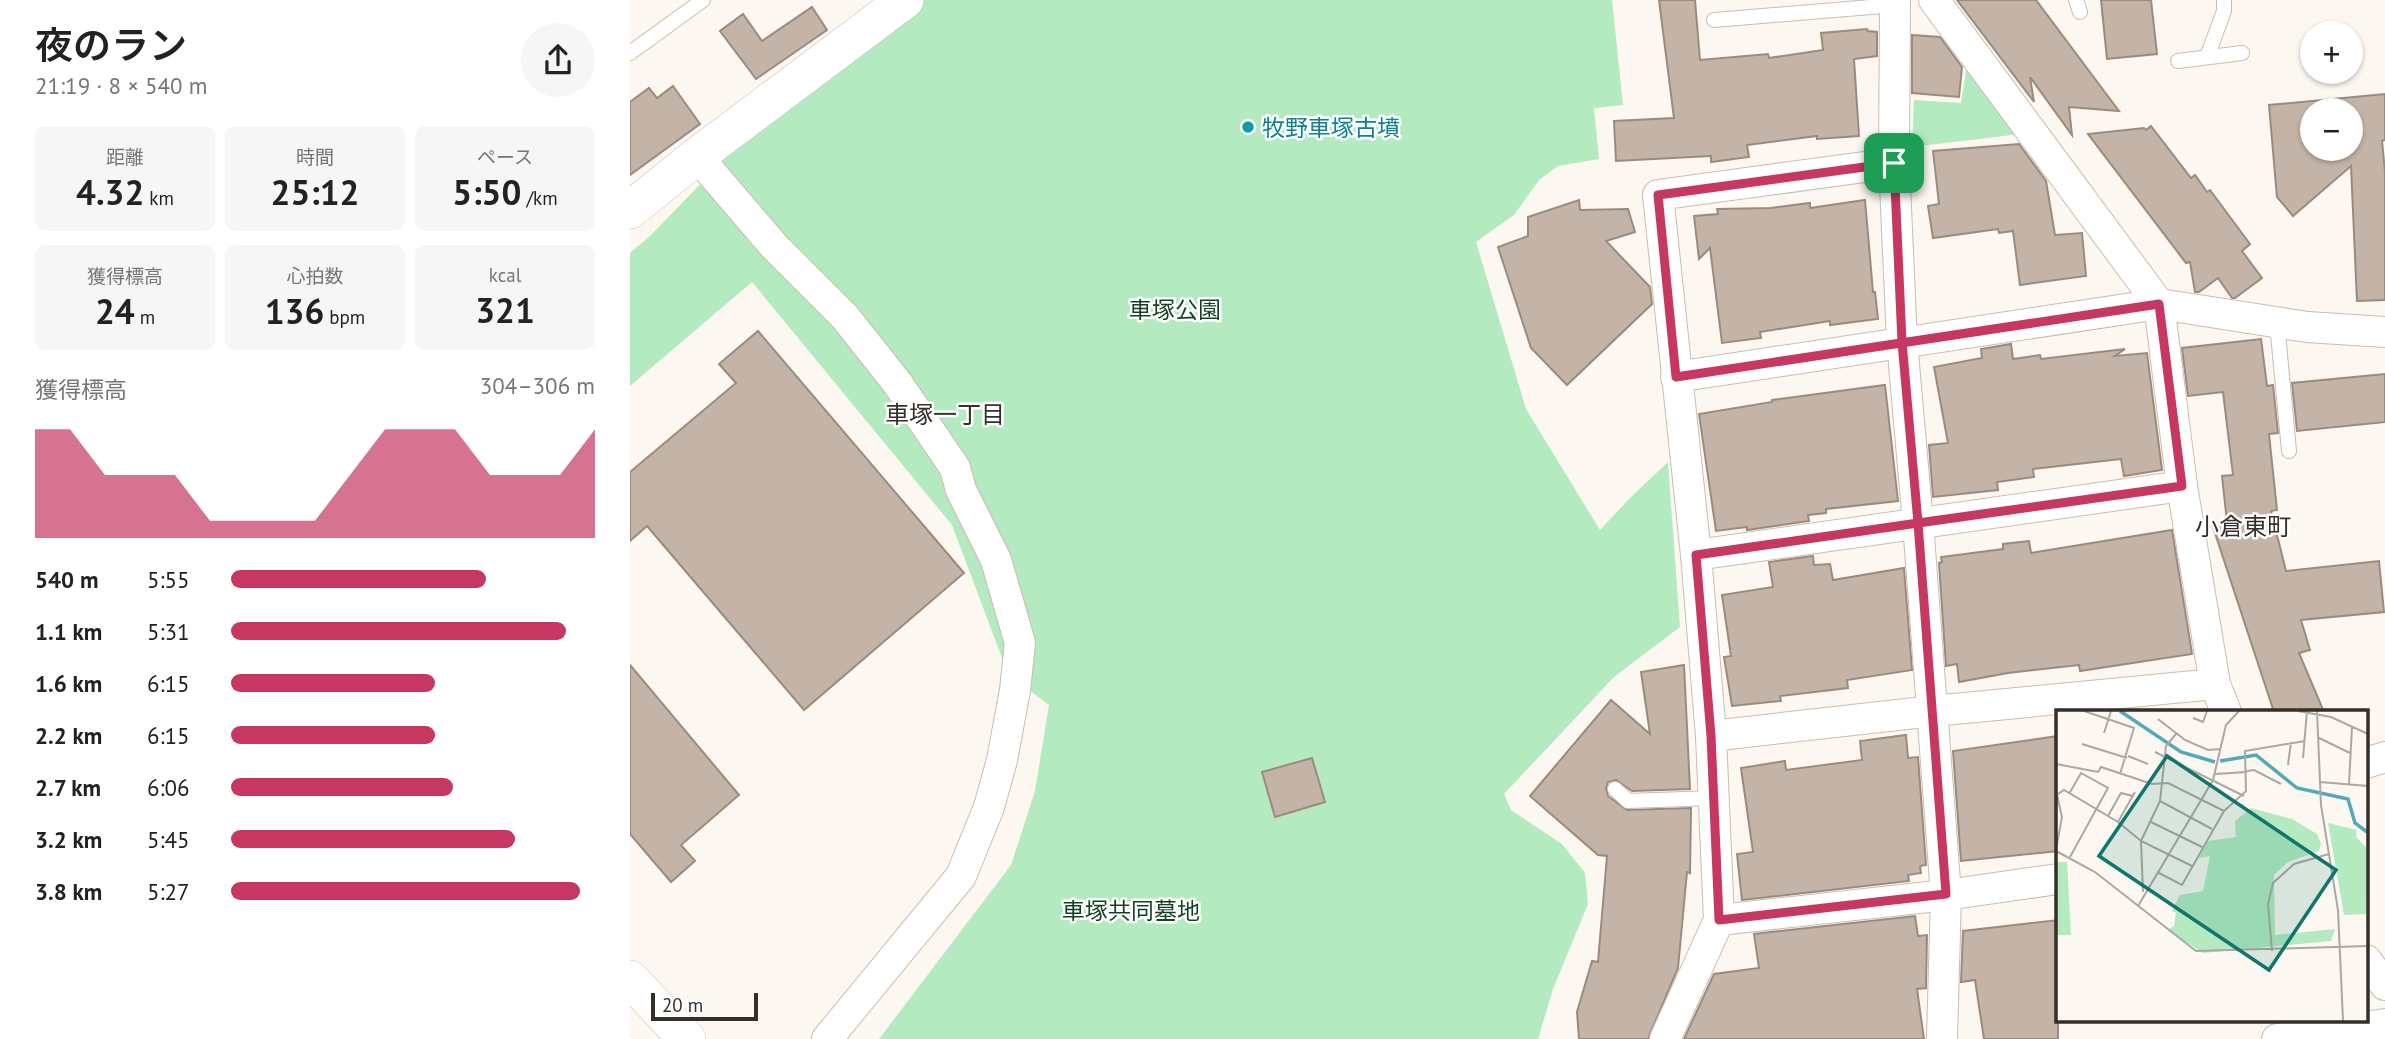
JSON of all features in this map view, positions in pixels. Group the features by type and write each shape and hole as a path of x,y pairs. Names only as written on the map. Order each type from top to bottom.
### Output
{"street":[{"path":"630,211 697,156 905,0"},
{"path":"1934,0 2159,304 2182,486 2215,684 2225,710"},
{"path":"1895,3 1894,163 1902,342 1946,894 1942,1039"},
{"path":"697,156 774,246 845,317 898,384 955,468 961,490 996,560 1020,643 1015,690 1002,760 989,807 961,876 827,1039"},
{"path":"1665,1039 1719,920 1711,736 1696,555 1658,195 1894,163"},
{"path":"1676,377 2159,304 2307,327 2385,332"},
{"path":"1696,555 2182,486"},
{"path":"1711,736 2215,684"},
{"path":"2368,762 2385,757"},
{"path":"1719,920 2056,879"},
{"path":"2368,963 2385,985"},
{"path":"630,979 687,1039"},
{"path":"2277,1039 2385,1024"}],"lane":[{"path":"630,53 703,0"},
{"path":"2207,57 2224,11 2224,0"},
{"path":"1714,20 1895,3"},
{"path":"2178,61 2242,53"},
{"path":"2277,323 2289,451"},
{"path":"1615,789 1628,801 1713,798"}],"green space":[{"name":"車塚公園","path":"922,0 1612,0 1623,105 1594,108 1599,159 1558,166 1539,180 1514,215 1476,242 1526,409 1600,530 1668,462 1680,627 1614,677 1504,794 1511,810 1562,844 1585,873 1588,904 1553,989 1538,1039 879,1039 1011,865 1035,791 1049,705 1008,674 952,525 752,282 630,386 630,253 651,235 768,114"},
{"path":"1967,66 2020,134 1912,147 1914,100 1961,103"}],"building":[{"path":"1659,0 1695,0 1700,60 1768,54 1769,58 1823,50 1821,33 1867,29 1877,32 1877,56 1854,59 1859,136 1817,139 1817,136 1747,145 1749,157 1711,162 1711,156 1616,161 1614,121 1674,118"},
{"path":"1957,0 2036,0 2119,111 2069,107 2072,135 2030,77 2034,102"},
{"path":"2101,0 2151,0 2157,54 2107,59"},
{"path":"812,7 827,30 756,79 720,31 743,14 762,41"},
{"path":"1912,35 1940,37 1962,67 1959,97 1912,93"},
{"path":"673,86 700,124 630,175 630,102 649,88 657,98"},
{"path":"2385,94 2385,140 2382,141 2385,172 2385,300 2357,301 2351,166 2293,216 2277,197 2269,105 2300,102 2300,161 2363,161 2363,98 2343,98"},
{"path":"2151,126 2191,178 2195,175 2207,192 2210,190 2250,244 2242,251 2262,278 2235,298 2232,298 2218,278 2195,292 2190,262 2186,263 2088,134 2144,128 2146,130"},
{"path":"2019,144 2046,181 2055,235 2082,233 2086,276 2020,285 2013,231 1999,233 1998,229 1933,238 1928,206 1939,204 1933,151"},
{"path":"1579,200 1580,210 1628,209 1635,232 1606,241 1650,287 1652,304 1567,385 1531,348 1498,247 1528,236 1528,217"},
{"path":"1865,200 1878,319 1830,325 1830,321 1760,332 1761,338 1722,343 1710,248 1699,259 1694,216 1718,214 1717,209 1771,208 1810,203 1810,208"},
{"path":"758,331 964,573 804,710 647,526 630,541 630,472 736,383 719,364"},
{"path":"2261,339 2267,386 2273,385 2278,433 2269,434 2277,510 2271,511 2286,571 2379,561 2384,612 2301,620 2310,650 2299,653 2323,710 2273,710 2212,524 2227,522 2222,476 2233,475 2223,392 2188,396 2182,348"},
{"path":"2011,344 2013,359 2040,355 2041,359 2125,349 2115,356 2147,353 2162,470 2124,476 2121,459 2033,469 2034,477 1997,482 1998,490 1933,497 1929,445 1948,443 1934,367 1982,358 1981,349"},
{"path":"2385,374 2385,422 2297,431 2292,383"},
{"path":"1885,385 1898,501 1826,509 1826,513 1808,515 1809,521 1747,530 1747,527 1716,531 1699,414 1772,400"},
{"path":"2172,530 2192,654 2080,671 2079,665 1959,682 1957,664 1946,666 1939,563 1942,562 1941,557 2003,549 2003,544 2029,541 2031,553"},
{"path":"1813,556 1814,565 1830,564 1833,580 1904,568 1912,670 1847,680 1848,688 1780,696 1781,701 1732,706 1724,657 1731,656 1722,595 1773,587 1769,562"},
{"path":"630,665 739,795 681,845 695,861 671,882 630,834"},
{"path":"1684,665 1690,789 1632,791 1616,780 1608,782 1606,788 1608,796 1627,810 1691,808 1690,873 1687,872 1678,968 1648,1039 1579,1039 1577,1012 1592,961 1598,962 1607,856 1598,855 1530,796 1611,700 1650,734 1641,672"},
{"path":"1906,735 1908,758 1918,757 1926,865 1920,866 1921,873 1908,875 1909,881 1742,900 1737,854 1753,852 1741,768 1785,761 1786,770 1862,760 1860,741"},
{"path":"2056,736 2056,851 1961,861 1953,751"},
{"path":"1312,758 1325,802 1275,817 1262,772"},
{"path":"1915,916 1918,936 1927,935 1926,988 1917,989 1924,1039 1684,1039 1714,974 1759,968 1754,934"},
{"path":"2056,920 2058,1039 1984,1039 1975,980 1961,982 1963,931"}],"place":[{"name":"牧野車塚古墳","path":"1248,127"}],"district":[{"name":"車塚一丁目","path":"945,414"},
{"name":"小倉東町","path":"2243,526"}],"route":[{"path":"1894,163 1658,195 1676,377 1902,342 2159,304 2182,486 1918,523 1946,894 1719,920 1711,736 1696,555 1918,523 1902,342 1894,163"}],"park label":[{"name":"車塚共同墓地","path":"1131,910"}]}
